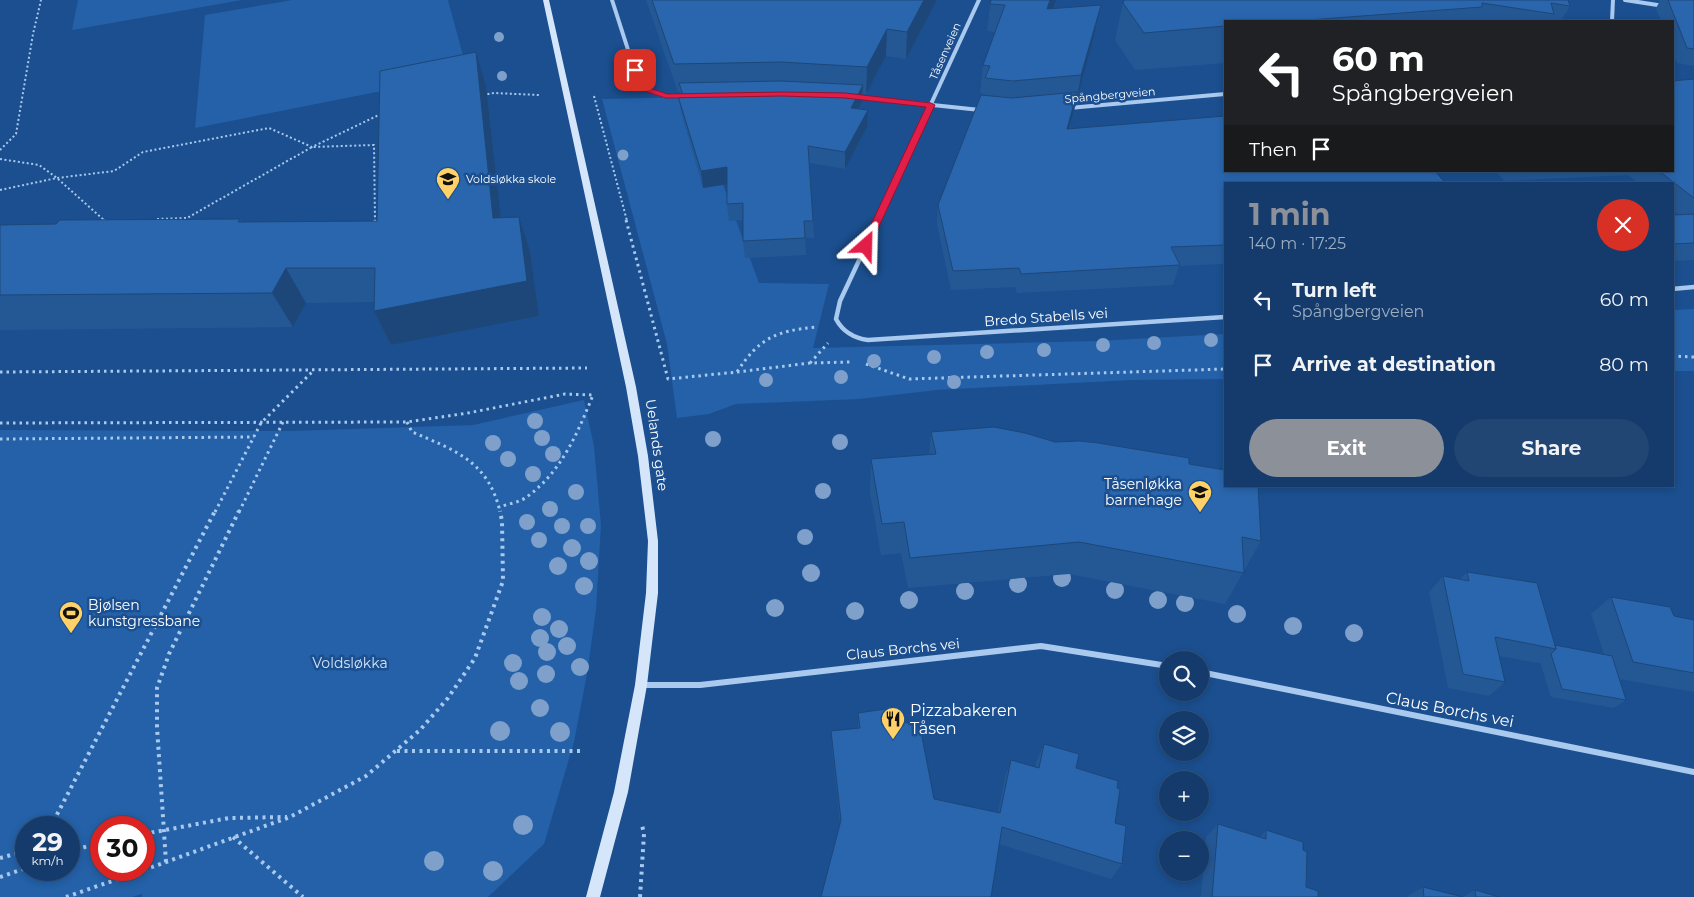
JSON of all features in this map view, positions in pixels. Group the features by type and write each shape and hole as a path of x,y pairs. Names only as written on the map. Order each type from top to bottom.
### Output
{"street":[{"name":"Uelands gate","path":"546,0 631,387 643,456 653,541 652,593 641,685 621,792 592,897"},
{"path":"612,0 640,87 666,96 685,96"},
{"name":"Tåsenveien","path":"839,324 836,314 840,301 979,0"},
{"path":"1612,20 1613,0"},
{"path":"1625,0 1665,6"},
{"name":"Spångbergveien","path":"1061,108 1224,94"},
{"path":"854,97 983,110"},
{"path":"1674,289 1694,287"},
{"name":"Bredo Stabells vei","path":"839,324 844,332 853,337 868,340 1224,317"},
{"name":"Claus Borchs vei","path":"641,685 700,685 1041,646 1159,665"},
{"name":"Claus Borchs vei","path":"1209,674 1694,772"}],"path":[{"path":"0,150 16,134 33,34 41,0"},
{"path":"592,87 668,379 810,363 856,361"},
{"path":"476,97 494,93 539,95"},
{"path":"150,220 187,218 312,147 385,113"},
{"path":"0,190 58,178 114,171 144,152 269,128 312,147 374,145 375,228"},
{"path":"0,159 39,165 58,178 104,221 113,221"},
{"path":"737,372 746,356 764,339 780,332 839,324"},
{"path":"810,363 831,340"},
{"path":"1674,356 1694,357"},
{"path":"865,364 909,379 1224,369"},
{"path":"0,372 587,368"},
{"path":"56,816 261,423 313,371"},
{"path":"0,423 407,422 468,413 565,394 594,395 574,441 552,473 527,497 499,507"},
{"path":"166,862 157,727 157,688 169,654 283,422"},
{"path":"155,866 290,817 366,776 420,730 448,698 475,658 503,581 502,521 499,507 494,491 481,470 469,460 438,442 412,432 407,422"},
{"path":"0,439 254,437"},
{"path":"396,751 582,751"},
{"path":"155,832 229,818 290,817"},
{"path":"233,837 303,897"},
{"path":"0,858 15,854"},
{"path":"0,877 15,872"},
{"path":"66,897 112,881"}],"green space":[{"path":"78,0 242,0 72,30"},
{"path":"292,0 448,0 468,74 195,128 205,15"},
{"path":"691,97 759,283 829,284 813,348 1096,341 1224,334 1224,379 1133,380 937,390 859,399 736,404 709,414 677,418 667,344 602,99"},
{"path":"1694,309 1694,371 1674,371 1674,310"},
{"name":"Voldsløkka","path":"584,400 594,446 601,525 596,610 587,674 574,742 544,844 488,897 142,897 142,894 132,897 0,897 0,430 290,431 473,425"}],"building":[{"path":"652,0 924,0 907,32 887,29 867,67 781,62 674,64"},
{"path":"991,0 1050,0 1047,9 1101,5 1081,75 1013,81 985,78 990,66 983,65 1005,5 990,4"},
{"path":"1124,0 1568,0 1570,6 1551,3 1554,14 1482,3 1482,7 1308,20 1224,20 1224,26 1144,33 1123,3"},
{"path":"1668,0 1694,0 1694,49 1687,48"},
{"path":"476,52 493,218 519,217 527,281 374,311 375,268 286,268 272,293 0,295 0,225 56,224 60,220 240,219 238,222 377,221 380,71"},
{"path":"1694,79 1694,198 1660,172 1674,172 1674,81"},
{"path":"781,81 863,85 851,108 868,110 845,152 808,146 813,221 804,221 805,238 743,241 743,203 727,204 727,167 701,171 678,96 683,95 679,83"},
{"path":"1077,92 1067,129 1224,116 1224,172 1436,172 1444,182 1224,182 1224,245 1171,247 1180,265 1021,274 1019,268 953,271 938,205 981,95 1012,98"},
{"path":"1694,214 1694,243 1674,244 1674,215"},
{"path":"994,427 1025,433 1055,442 1080,441 1098,443 1189,458 1189,464 1224,470 1224,487 1258,487 1261,541 1242,537 1244,573 1079,542 910,558 904,522 882,524 871,459 936,454 931,432"},
{"path":"1467,572 1537,583 1556,649 1495,637 1505,682 1463,674 1443,576 1469,581"},
{"path":"1611,597 1670,607 1674,616 1694,620 1694,673 1633,662"},
{"path":"1555,645 1612,656 1626,700 1562,689 1551,654 1556,649"},
{"path":"892,708 895,724 919,721 934,799 1000,813 1011,760 1039,768 1044,744 1079,754 1076,768 1118,781 1117,788 1120,789 1115,823 1126,826 1122,864 1002,827 991,897 821,897 841,820 831,731 860,728 858,713"},
{"path":"1218,824 1266,839 1266,830 1303,842 1303,850 1307,852 1306,887 1318,891 1318,897 1212,897"},
{"path":"1423,887 1463,897 1424,897"},
{"path":"1475,890 1499,897 1476,897"}],"place":[{"name":"Voldsløkka skole","path":"448,200"},
{"name":"Tåsenløkka barnehage","path":"1200,513"},
{"name":"Bjølsen kunstgressbane","path":"71,634"},
{"name":"Pizzabakeren Tåsen","path":"893,740"}],"route":[{"path":"635,70 640,87 666,96 782,94 845,96 931,105 866,246"}]}
